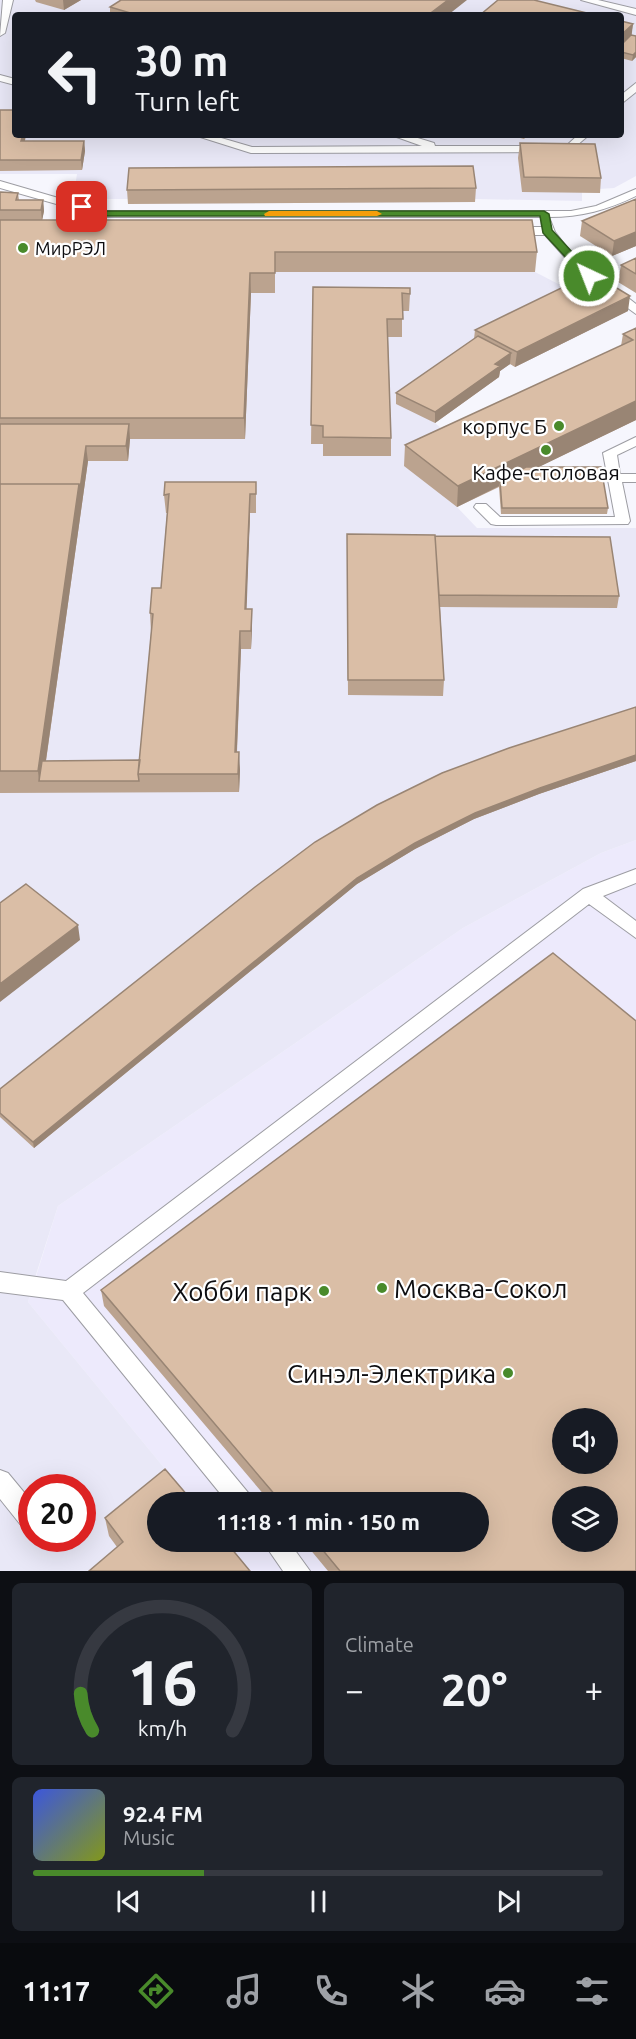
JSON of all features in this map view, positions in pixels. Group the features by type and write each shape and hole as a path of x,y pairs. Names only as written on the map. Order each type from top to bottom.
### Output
{"lane":[{"path":"1,27 8,0"},
{"path":"586,0 636,12"},
{"path":"624,97 636,86"},
{"path":"209,138 251,150 569,149 581,138"},
{"path":"406,138 448,150"},
{"path":"0,184 102,214 571,214 598,209 636,192"},
{"path":"544,214 547,231 589,276 636,310"},
{"path":"499,231 547,231"},
{"path":"480,507 496,521 622,521 610,453 636,441"},
{"path":"614,478 636,478"},
{"path":"69,1291 589,894 636,876"},
{"path":"589,894 636,931"},
{"path":"0,1282 69,1291 233,1492"},
{"path":"0,1481 18,1504"},
{"path":"282,1552 298,1571"}],"shaded area":[{"path":"0,0 636,0 636,176 614,188 599,189 600,193 582,192 582,201 475,199 475,202 128,204 128,199 73,199 77,174 0,174"},
{"path":"0,240 530,241 535,272 578,294 628,311 515,367 510,364 495,375 499,377 435,423 457,442 457,507 477,528 636,528 636,840 601,853 463,928 58,1206 28,1302 184,1492 147,1492 147,1552 189,1552 249,1571 0,1571"},
{"name":"Москва-Сокол","path":"636,840 636,1571 249,1571 234,1552 489,1552 489,1492 184,1492 28,1302 58,1206 463,928 601,853"}],"building":[{"path":"121,0 448,0 432,12 127,12 110,7"},
{"path":"498,0 534,0 583,12 484,12"},
{"path":"624,22 633,24 624,32"},
{"path":"631,35 636,36 636,52 633,55 624,53 624,42"},
{"path":"0,110 12,110 12,138 22,138 21,141 84,141 81,160 0,160"},
{"path":"520,143 595,144 601,178 524,177"},
{"path":"473,166 476,188 127,190 129,168"},
{"path":"0,192 18,193 16,200 43,200 41,210 0,210"},
{"path":"636,199 636,232 614,241 582,221"},
{"path":"0,220 532,220 537,252 275,252 275,273 250,273 244,418 0,418"},
{"path":"636,258 636,274 621,265"},
{"path":"592,273 630,296 517,352 475,330"},
{"path":"313,287 410,288 410,294 402,293 403,319 387,319 391,438 323,437 323,426 311,425"},
{"name":"корпус Б","path":"636,328 636,401 458,486 405,445 633,340 623,334"},
{"path":"478,336 511,353 495,364 500,366 435,412 396,393"},
{"path":"0,424 129,424 126,446 86,446 80,489 79,484 0,484"},
{"path":"526,467 601,467 608,508 502,508 500,481"},
{"path":"165,482 256,482 256,494 250,494 245,609 252,609 251,631 240,631 235,752 239,752 238,774 138,774 153,614 150,613 152,588 161,588 169,494 164,495"},
{"path":"0,484 79,484 38,771 0,771"},
{"path":"347,534 435,535 444,680 348,680"},
{"path":"435,536 610,537 619,596 439,595"},
{"path":"636,707 636,755 475,813 415,843 357,878 33,1142 0,1113 0,1089 315,842 377,805 442,773 509,748"},
{"path":"140,760 139,781 39,781 42,761"},
{"path":"26,884 78,925 0,984 0,903"},
{"name":"Москва-Сокол","path":"553,953 636,1021 636,1571 340,1571 324,1552 489,1552 489,1492 273,1492 101,1290"},
{"path":"165,1469 185,1492 147,1492 147,1552 234,1552 250,1571 89,1571 123,1542 105,1518"}],"slow traffic":[{"path":"269,214 377,214"}],"place":[{"name":"МирРЭЛ","path":"23,248"},
{"name":"корпус Б","path":"559,426"},
{"name":"Кафе-столовая","path":"546,450"},
{"name":"Москва-Сокол","path":"382,1288"},
{"name":"Хобби парк","path":"324,1291"},
{"name":"Синэл-Электрика","path":"508,1373"}],"route":[{"path":"82,207 102,214 544,214 547,231 589,276"}]}
